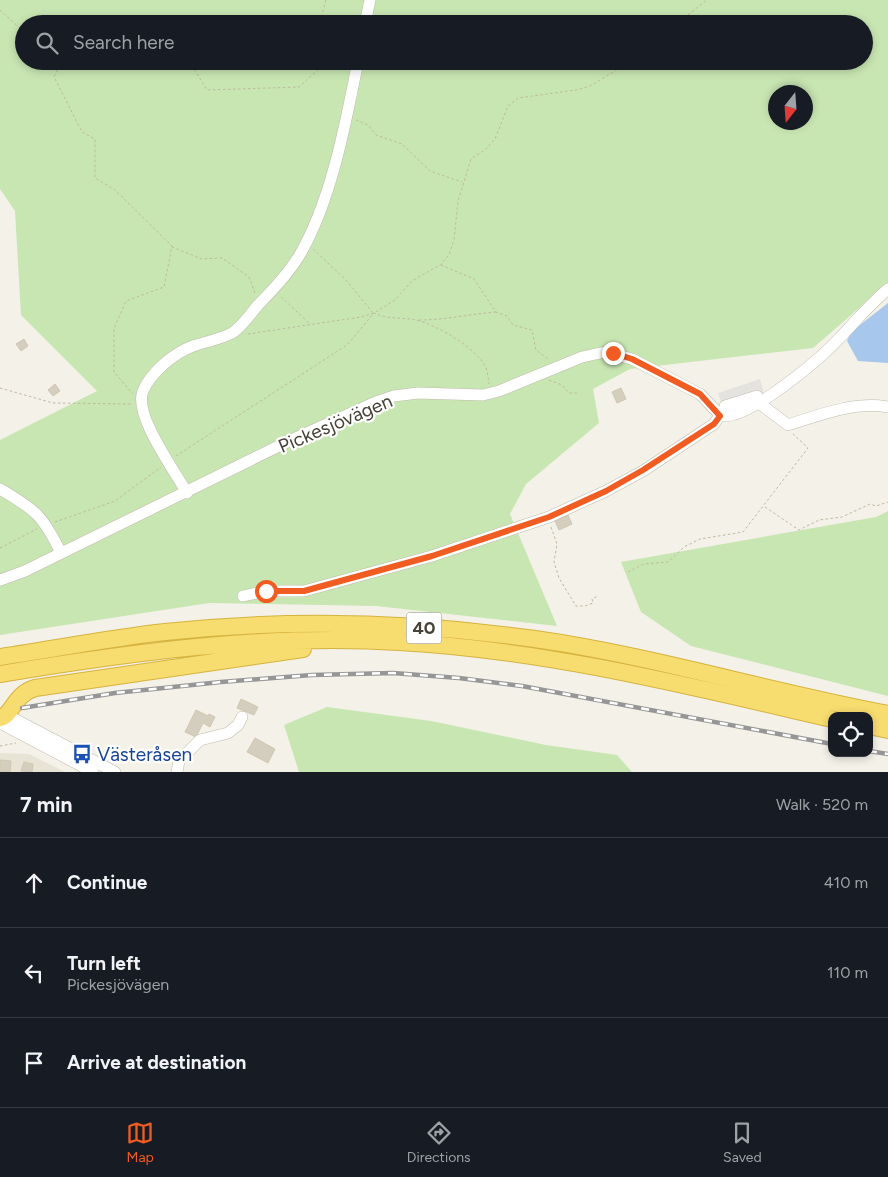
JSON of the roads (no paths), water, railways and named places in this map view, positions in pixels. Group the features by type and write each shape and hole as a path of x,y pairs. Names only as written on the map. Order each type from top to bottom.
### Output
{"highway":[{"name":"40","path":"0,657 121,638 229,627 329,624 398,626 524,638 586,648 888,714"},
{"name":"40","path":"0,674 122,654 232,643 330,640 427,644 487,650 585,664 828,718"},
{"path":"2,719 16,699 26,690 34,688 298,650 427,644"},
{"path":"873,727 888,730"}],"street":[{"path":"367,15 370,0"},
{"path":"187,493 148,426 141,404 142,392 152,377 168,361 190,348 232,332 273,290 299,256 321,207 348,116 356,70"},
{"path":"242,596 266,591 304,591 432,556 549,517 606,491 643,470 714,424 723,411 731,416 759,403 820,356 868,306 888,289"},
{"name":"Pickesjövägen","path":"0,580 25,571 187,493 289,441 376,402 418,393 463,396 490,393 596,353 605,352 622,355 700,394 723,411"},
{"path":"759,403 788,425 822,413 874,405 888,407"},
{"path":"0,489 25,504 47,524 61,553"},
{"path":"176,765 200,740 228,733 238,724 242,717"},
{"path":"2,719 22,733 93,772"},
{"path":"2,719 115,772"}],"water":[{"path":"888,303 888,363 858,361 847,341 851,332"}],"railway":[{"path":"22,708 115,693 221,682 312,675 393,673 459,678 522,686 828,743"},
{"path":"873,752 888,754"}],"place":[{"name":"Västeråsen","path":"82,754"}]}
